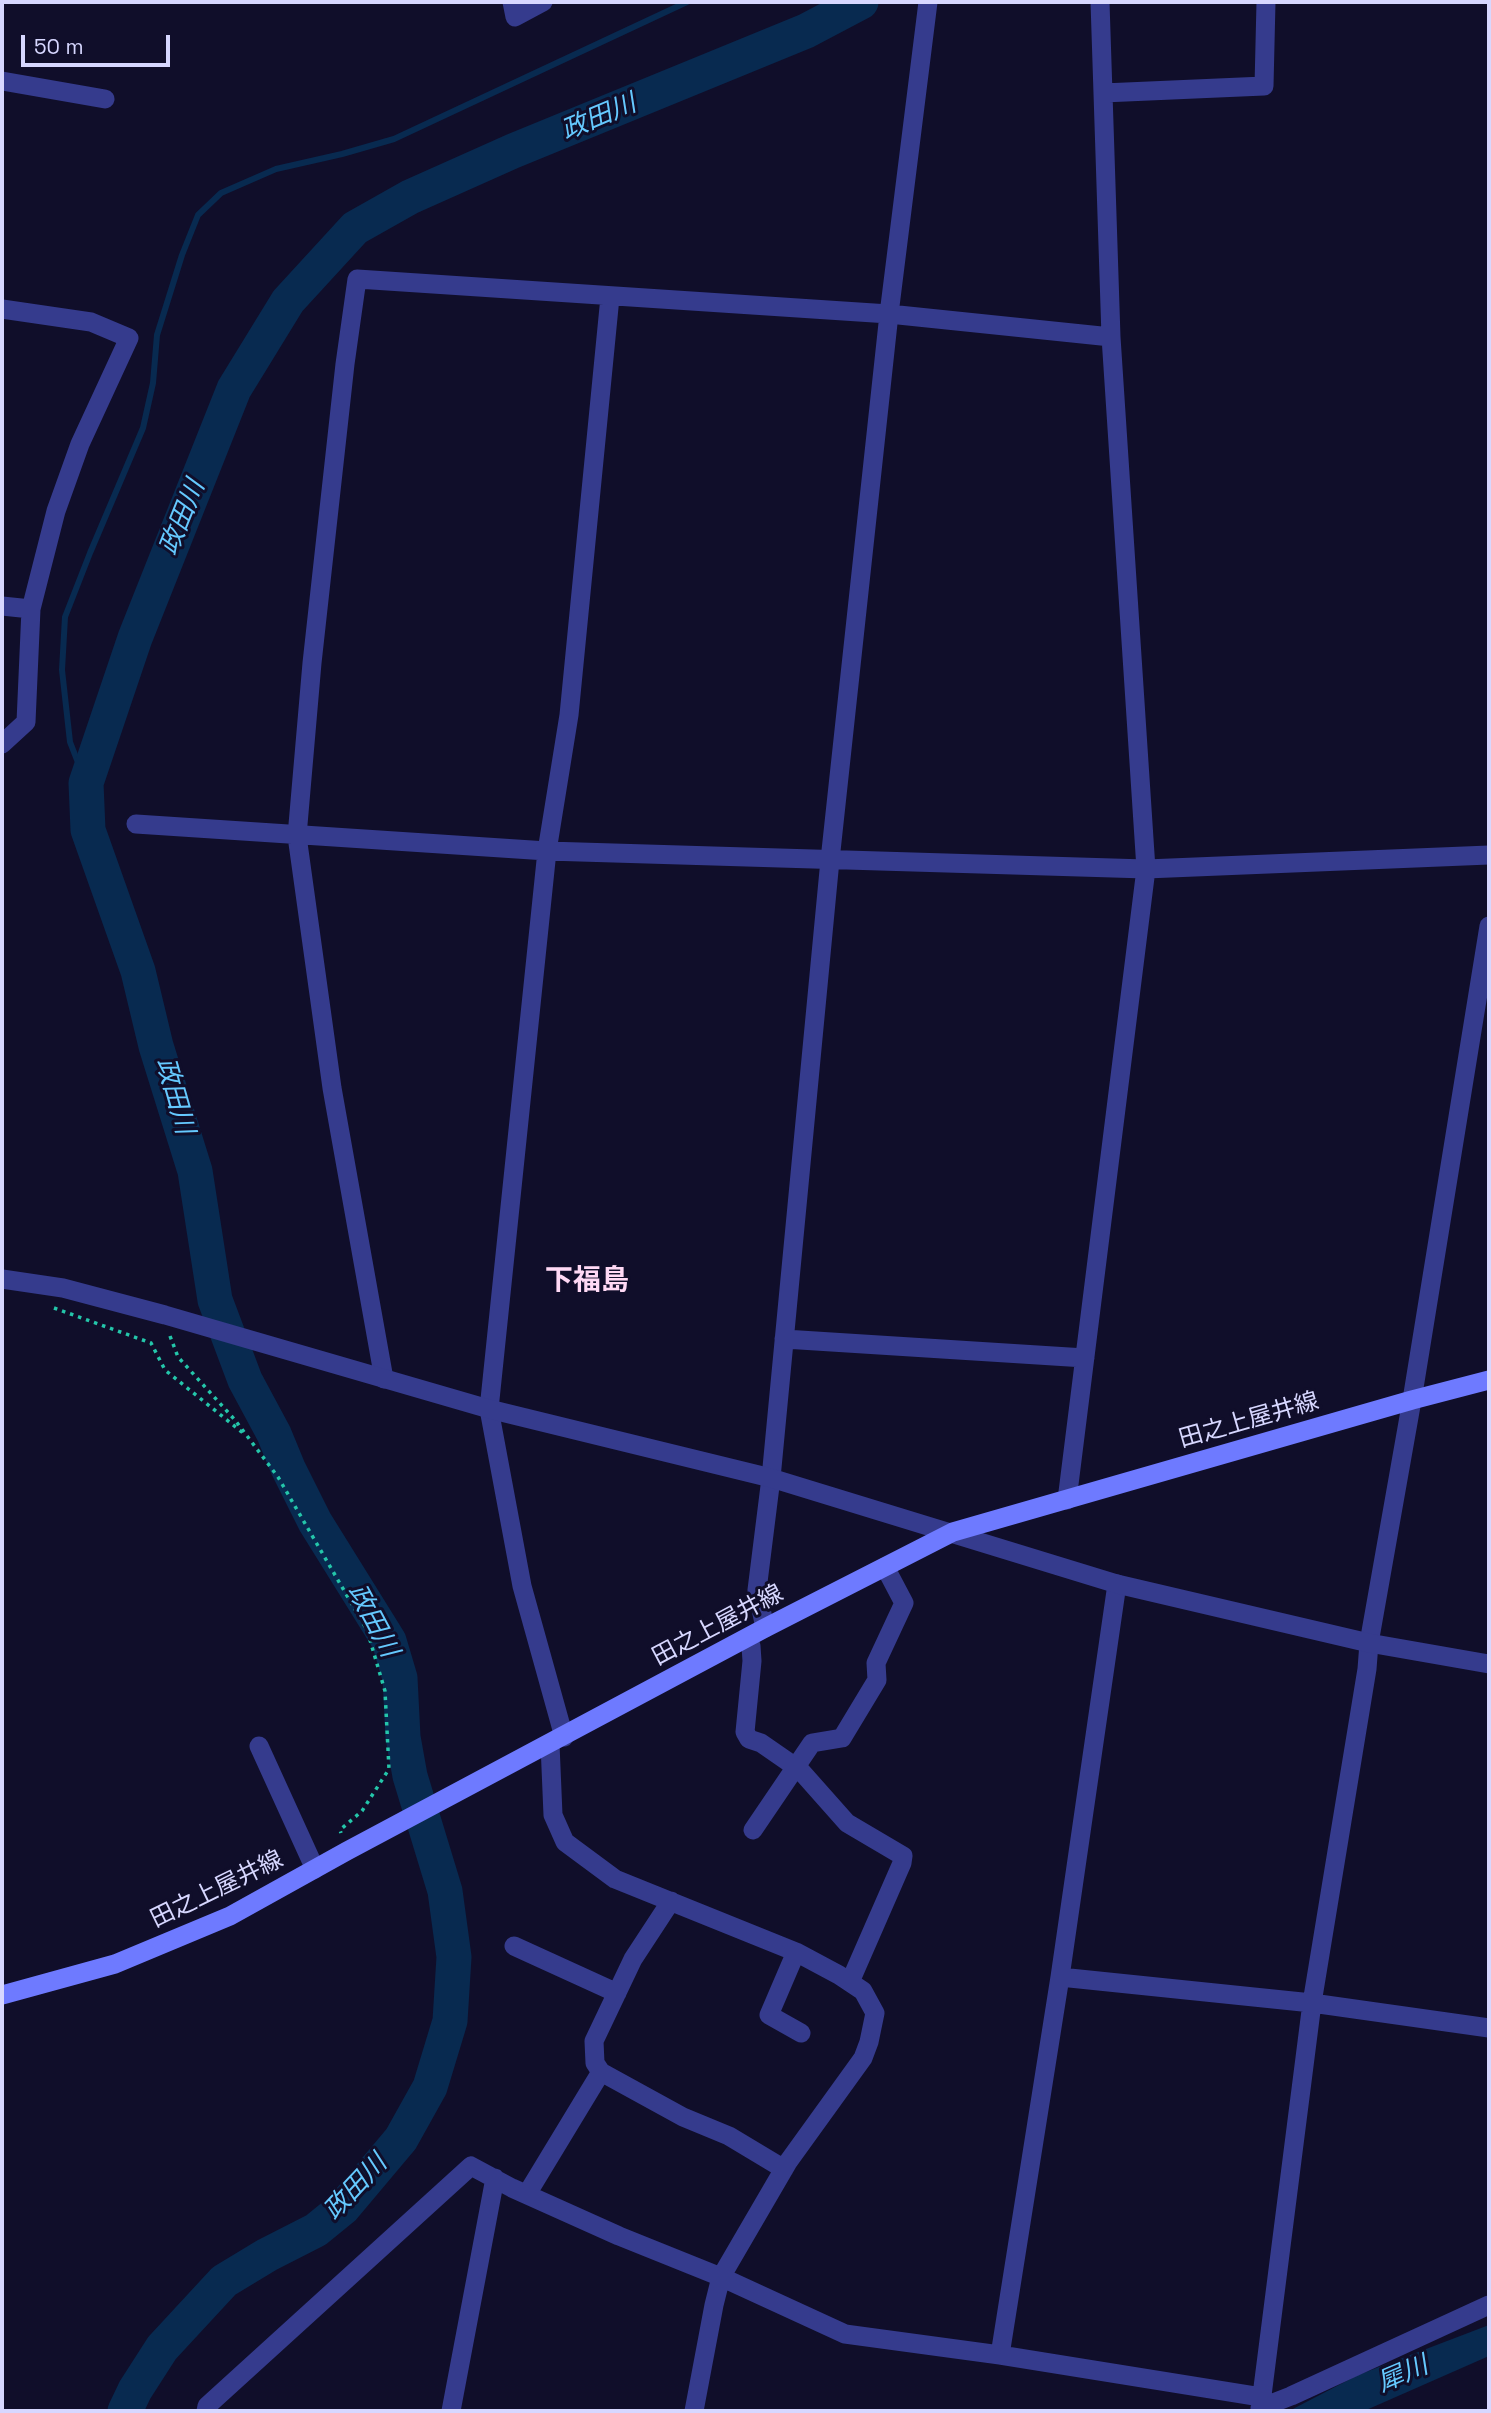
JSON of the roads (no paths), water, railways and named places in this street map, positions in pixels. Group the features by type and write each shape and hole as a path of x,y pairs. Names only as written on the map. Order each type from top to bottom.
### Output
{"main road":[{"name":"田之上屋井線","path":"2,1995 115,1964 230,1916 765,1628 953,1532 1489,1380"}],"street":[{"path":"512,2 514,16 543,2"},
{"path":"765,1628 757,1590 771,1478 830,860 889,314 928,2"},
{"path":"1067,1500 1146,869 1111,337 1100,2"},
{"path":"1103,93 1264,86 1266,2"},
{"path":"2,81 105,99"},
{"path":"384,1379 332,1088 297,836 312,663 357,279 889,314 1111,337"},
{"path":"610,297 569,715 547,851 489,1409 522,1586 557,1741 553,1815 565,1842 615,1879 796,1952 863,1991 875,2013 863,2058 784,2169 721,2277 694,2411"},
{"path":"2,309 91,322 129,338 80,444 56,511 31,609 26,722 2,744"},
{"path":"2,606 31,609"},
{"path":"136,824 547,851 1146,869 1489,855"},
{"path":"1260,2405 1312,2003 1369,1643 1412,1400 1489,926"},
{"path":"2,1279 63,1288 489,1409 771,1478 1117,1584 1369,1643 1489,1664"},
{"path":"784,1339 1085,1358"},
{"path":"753,1830 812,1743 842,1738 877,1680 876,1663 904,1603 885,1567"},
{"path":"1000,2355 1060,1977 1117,1584"},
{"path":"748,1638 752,1661 745,1732 749,1739 761,1743 796,1768 847,1823 903,1856 850,1982"},
{"path":"259,1746 315,1869"},
{"path":"671,1901 633,1959 594,2041 595,2063 601,2072 683,2117 729,2136 784,2169"},
{"path":"514,1946 617,1993"},
{"path":"796,1952 769,2015 801,2033"},
{"path":"1060,1977 1312,2003 1489,2028"},
{"path":"527,2194 601,2072"},
{"path":"206,2411 207,2406 471,2166 619,2236 721,2277 845,2334 1000,2355 1260,2405 1291,2396 1489,2305"},
{"path":"451,2411 495,2178"}],"water":[{"name":"犀川","path":"1489,2325 1489,2356 1364,2411 1289,2411 1358,2375"}],"waterway":[{"path":"86,783 70,742 62,670 65,617 143,428 153,383 157,335 182,255 198,215 221,193 276,169 394,139 687,2"},
{"name":"政田川","path":"125,2411 162,2348 224,2281 316,2230 343,2208 401,2139 430,2087 450,2021 454,1957 445,1891 410,1776 403,1737 400,1678 389,1641 315,1522 274,1434 245,1380 215,1300 195,1171 156,1046 138,971 88,830 86,783 135,638 234,389 288,301 355,228 410,197 513,151 806,31 861,2"}],"district":[{"name":"下福島","path":"587,1281"}]}
